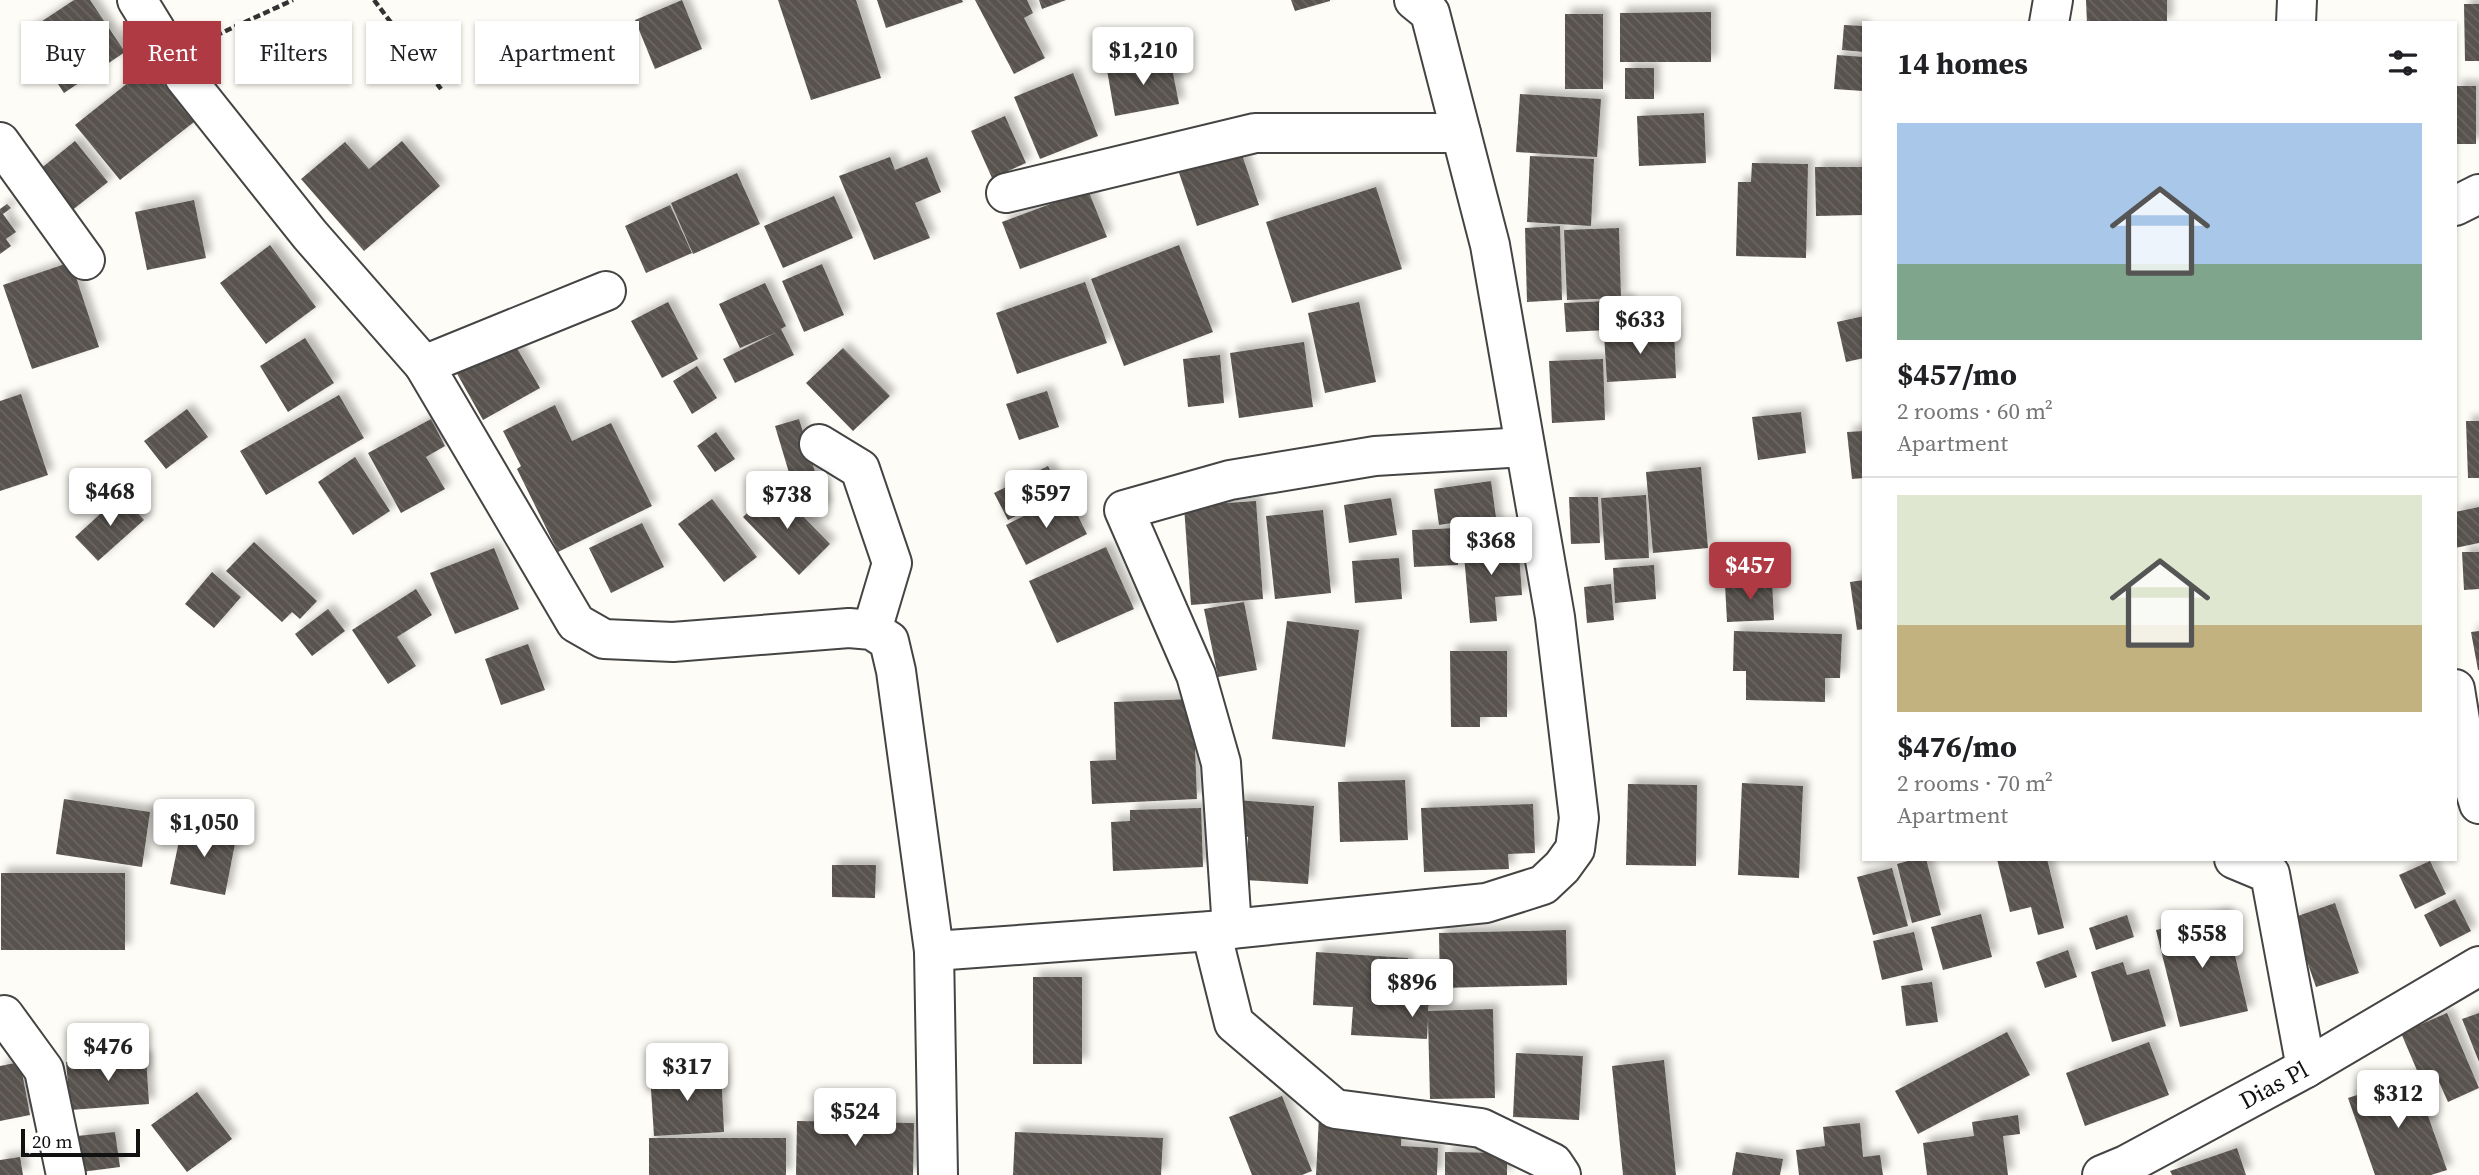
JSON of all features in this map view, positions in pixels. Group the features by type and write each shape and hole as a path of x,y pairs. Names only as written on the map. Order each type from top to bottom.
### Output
{"street":[{"path":"137,0 149,21"},
{"path":"934,951 1221,930 1486,903 1543,885 1562,867 1575,849 1578,818 1555,617 1490,245 1430,13 1414,0"},
{"path":"2049,21 2053,0"},
{"path":"2296,21 2297,0"},
{"path":"190,84 310,235 424,365 576,623 604,639 673,642 849,628 872,630 889,641 896,671 934,951 938,1175"},
{"path":"1006,194 1255,133 1461,133"},
{"path":"0,142 85,260"},
{"path":"2457,205 2479,194"},
{"path":"424,365 606,291"},
{"path":"818,444 860,468 892,563 872,630"},
{"path":"1525,447 1375,456 1230,480 1124,510 1196,676 1221,762 1221,930 1234,1023 1335,1109 1481,1128 1553,1163 1561,1175"},
{"path":"2457,702 2467,765 2479,804"},
{"path":"2239,861 2270,874 2306,1068"},
{"name":"Dias Pl","path":"2119,1172 2306,1068 2479,966"},
{"path":"4,1015 44,1070 66,1175"}],"path":[{"path":"221,33 293,0"},
{"path":"374,0 441,89"}],"building":[{"path":"74,0 90,0 104,21 42,21"},
{"path":"682,0 702,49 655,69 639,30 639,21 635,20"},
{"path":"778,0 856,0 881,78 811,100"},
{"path":"877,0 962,0 963,2 886,28"},
{"path":"975,0 1027,0 1033,13 1024,18 1045,58 1014,74"},
{"path":"1039,0 1066,0 1042,9"},
{"path":"1291,0 1330,0 1330,1 1295,11"},
{"path":"2086,0 2167,0 2167,21 2087,21"},
{"path":"2464,4 2479,4 2479,61 2465,61"},
{"path":"1711,12 1711,62 1620,62 1620,13"},
{"path":"1565,14 1603,14 1603,89 1565,89"},
{"path":"1844,25 1862,26 1862,52 1842,50"},
{"path":"109,28 123,49 123,53 109,63"},
{"path":"1837,55 1862,57 1862,91 1834,89"},
{"path":"1170,58 1179,104 1115,116 1107,70"},
{"path":"1625,68 1654,68 1654,99 1625,99"},
{"path":"1073,73 1098,136 1040,159 1014,97"},
{"path":"58,84 77,84 64,93"},
{"path":"126,84 163,84 194,122 120,180 75,125"},
{"path":"2457,86 2476,86 2476,144 2457,144"},
{"path":"1520,94 1601,99 1597,157 1516,152"},
{"path":"1704,113 1706,163 1639,166 1637,116"},
{"path":"1005,116 1026,163 992,178 971,131"},
{"path":"1237,140 1259,205 1197,226 1175,161"},
{"path":"75,141 108,182 66,215 34,174"},
{"path":"402,141 440,186 364,251 301,179 345,142 369,169"},
{"path":"1530,156 1594,159 1591,226 1527,222"},
{"path":"890,157 895,170 927,157 941,192 915,203 930,238 874,260 839,176"},
{"path":"1752,163 1808,164 1806,258 1736,256 1738,182 1751,182"},
{"path":"1815,167 1862,167 1862,215 1816,216"},
{"path":"737,173 760,224 693,254 671,203"},
{"path":"1376,187 1402,269 1292,303 1266,222"},
{"path":"1088,190 1107,237 1020,269 1002,222"},
{"path":"834,196 853,238 783,268 764,226"},
{"path":"194,200 206,258 147,270 135,212"},
{"path":"7,204 11,208 3,214 16,232 6,239 11,246 0,254 0,209"},
{"path":"670,205 692,253 646,273 625,226"},
{"path":"1560,226 1562,300 1527,302 1525,228"},
{"path":"1619,228 1621,298 1567,300 1564,230"},
{"path":"270,245 316,307 266,344 220,283"},
{"path":"1179,245 1213,332 1124,366 1091,279"},
{"path":"71,262 99,347 32,369 3,285"},
{"path":"822,264 844,315 804,332 782,281"},
{"path":"1085,282 1107,343 1017,374 996,313"},
{"path":"765,283 786,326 781,329 794,355 735,383 723,359 777,332 740,348 719,304"},
{"path":"1628,300 1630,329 1566,332 1564,303"},
{"path":"668,302 698,359 662,378 631,321"},
{"path":"1359,302 1376,382 1325,393 1308,313"},
{"path":"1862,316 1862,358 1846,362 1837,322"},
{"path":"1674,331 1676,378 1607,382 1604,334"},
{"path":"305,338 334,383 288,412 260,366"},
{"path":"511,338 540,388 483,420 455,370"},
{"path":"1304,342 1313,407 1239,418 1230,353"},
{"path":"843,348 890,396 853,431 806,383"},
{"path":"1220,355 1224,403 1188,407 1183,359"},
{"path":"1603,359 1605,420 1552,423 1549,361"},
{"path":"697,366 717,398 692,414 673,381"},
{"path":"1047,391 1059,427 1019,440 1006,404"},
{"path":"21,394 48,475 0,491 0,401"},
{"path":"339,395 364,438 266,495 240,451"},
{"path":"555,405 572,441 611,423 652,506 558,552 517,469 521,466 503,431"},
{"path":"187,409 208,437 166,469 144,441"},
{"path":"1801,412 1806,453 1758,460 1752,417"},
{"path":"431,419 445,446 426,457 445,489 401,513 368,453"},
{"path":"799,419 826,508 802,516 775,426"},
{"path":"2466,421 2479,421 2479,478 2468,478"},
{"path":"1862,431 1862,478 1852,479 1847,432"},
{"path":"716,432 735,459 715,472 697,446"},
{"path":"355,457 390,511 353,535 318,482"},
{"path":"1048,466 1062,493 1008,520 994,493"},
{"path":"1701,467 1708,548 1653,553 1646,472"},
{"path":"1491,481 1498,532 1461,537 1459,522 1439,525 1434,489"},
{"path":"774,487 830,544 799,575 743,517"},
{"path":"1067,494 1087,534 1026,565 1006,525"},
{"path":"121,495 144,520 98,561 75,537"},
{"path":"1646,495 1649,558 1605,560 1601,498"},
{"path":"1569,497 1598,497 1600,543 1571,544"},
{"path":"1391,498 1397,535 1349,543 1344,505"},
{"path":"712,499 757,557 724,582 678,524"},
{"path":"1256,501 1263,599 1191,605 1184,506"},
{"path":"2479,507 2479,543 2457,548 2457,512"},
{"path":"1323,510 1331,593 1275,599 1266,516"},
{"path":"642,523 664,567 611,593 589,548"},
{"path":"1457,528 1458,565 1414,567 1412,530"},
{"path":"1518,540 1522,595 1495,597 1497,621 1470,623 1463,544"},
{"path":"254,542 317,601 300,619 292,612 282,622 226,571"},
{"path":"1106,547 1134,609 1057,643 1029,581"},
{"path":"494,548 519,609 455,634 430,573"},
{"path":"2462,552 2479,552 2479,589 2464,590"},
{"path":"1399,558 1402,599 1355,603 1352,561"},
{"path":"1654,565 1656,599 1615,603 1613,568"},
{"path":"212,572 241,597 214,628 185,604"},
{"path":"1862,580 1862,629 1857,630 1850,582"},
{"path":"1772,581 1774,620 1727,622 1725,584"},
{"path":"1611,584 1614,620 1587,623 1584,587"},
{"path":"416,589 432,615 397,637 416,666 388,684 352,630"},
{"path":"1244,602 1257,670 1218,677 1204,609"},
{"path":"328,609 345,631 312,656 295,634"},
{"path":"1287,621 1359,630 1345,747 1272,739"},
{"path":"1734,631 1842,634 1840,678 1825,678 1825,702 1746,700 1746,671 1733,671"},
{"path":"2479,631 2479,670 2478,670 2471,632"},
{"path":"528,644 545,690 501,705 485,659"},
{"path":"1450,651 1507,651 1507,717 1480,717 1480,727 1451,727"},
{"path":"1193,699 1197,799 1092,804 1090,761 1116,760 1114,702"},
{"path":"1405,780 1408,840 1340,842 1338,782"},
{"path":"1742,783 1803,786 1799,878 1738,875"},
{"path":"1628,784 1697,785 1696,866 1626,865"},
{"path":"64,799 150,812 142,867 56,854"},
{"path":"1237,800 1314,806 1308,884 1245,880 1248,837 1234,835"},
{"path":"1533,804 1535,853 1508,854 1509,869 1424,872 1421,808"},
{"path":"1201,808 1203,867 1113,871 1111,822 1130,821 1130,810"},
{"path":"183,822 237,833 225,895 170,884"},
{"path":"1927,861 1941,915 1912,923 1897,864"},
{"path":"1997,861 2047,861 2064,928 2038,935 2031,907 2010,912"},
{"path":"2430,861 2446,894 2415,909 2399,875"},
{"path":"832,865 876,865 875,898 832,897"},
{"path":"1892,868 1908,926 1873,935 1857,877"},
{"path":"1,873 125,873 125,950 1,950"},
{"path":"2455,899 2471,931 2440,947 2424,915"},
{"path":"2335,903 2359,973 2316,987 2292,918"},
{"path":"2225,913 2248,1011 2180,1027 2156,930"},
{"path":"1981,914 1992,957 1943,970 1931,927"},
{"path":"2127,915 2134,937 2096,950 2089,928"},
{"path":"1566,930 1567,985 1440,988 1439,933"},
{"path":"1914,932 1923,970 1882,980 1873,941"},
{"path":"2068,950 2077,977 2045,988 2036,962"},
{"path":"1316,952 1408,958 1407,970 1431,971 1428,1011 1493,1009 1495,1098 1430,1099 1428,1018 1427,1039 1351,1035 1353,1007 1313,1005"},
{"path":"2123,962 2127,975 2149,969 2166,1026 2112,1042 2091,972"},
{"path":"1033,977 1082,977 1082,1064 1033,1064"},
{"path":"1932,982 1938,1022 1906,1026 1901,986"},
{"path":"2447,1013 2479,1088 2448,1102 2439,1082 2425,1089 2401,1033"},
{"path":"2479,1013 2479,1062 2462,1019"},
{"path":"2007,1032 2030,1075 1918,1134 1895,1091"},
{"path":"2149,1042 2169,1095 2085,1126 2066,1073"},
{"path":"1516,1053 1583,1056 1579,1120 1513,1117"},
{"path":"146,1056 149,1104 70,1110 66,1062"},
{"path":"1664,1060 1676,1175 1623,1175 1612,1066"},
{"path":"20,1062 30,1115 0,1121 0,1066"},
{"path":"721,1070 724,1132 654,1136 650,1074"},
{"path":"2414,1076 2447,1170 2431,1175 2375,1175 2348,1098"},
{"path":"197,1092 232,1139 187,1172 151,1125"},
{"path":"1282,1096 1312,1171 1302,1175 1252,1175 1229,1117"},
{"path":"2018,1115 2020,1134 2003,1136 2008,1175 1927,1175 1923,1143 1974,1136 1972,1122"},
{"path":"1319,1117 1402,1122 1401,1146 1438,1148 1437,1175 1316,1175"},
{"path":"797,1121 914,1123 913,1175 796,1175"},
{"path":"1860,1123 1863,1157 1880,1155 1883,1175 1799,1175 1796,1150 1825,1146 1823,1127"},
{"path":"115,1132 120,1167 81,1172 77,1136"},
{"path":"1015,1132 1163,1138 1161,1175 1013,1175"},
{"path":"649,1138 786,1138 786,1175 649,1175"},
{"path":"2237,1148 2246,1175 2172,1175 2170,1171"},
{"path":"1445,1152 1507,1153 1507,1175 1445,1175"},
{"path":"1736,1152 1783,1159 1780,1175 1732,1175"},
{"path":"20,1157 23,1175 0,1175 0,1160"}]}
